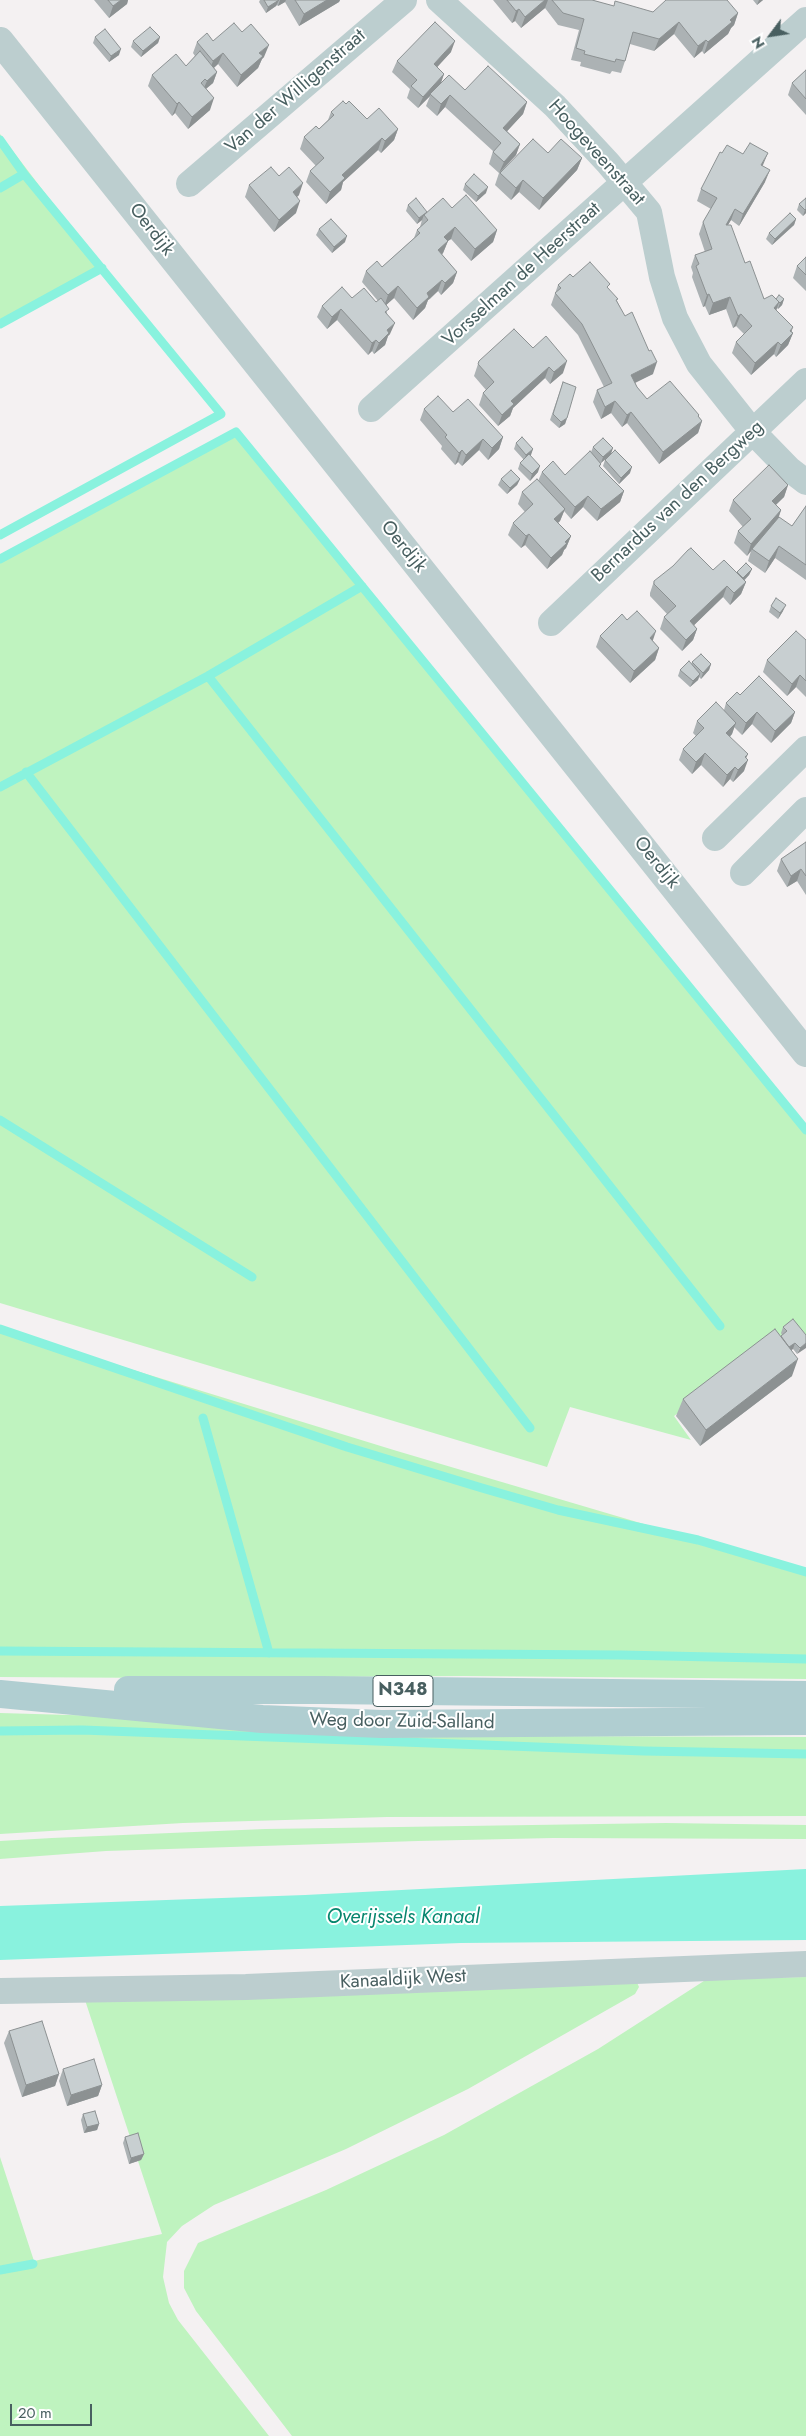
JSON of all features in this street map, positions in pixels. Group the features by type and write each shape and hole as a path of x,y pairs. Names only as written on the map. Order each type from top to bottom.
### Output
{"main road":[{"name":"Weg door Zuid-Salland","path":"0,1692 320,1690 806,1695"},
{"name":"Weg door Zuid-Salland","path":"0,1692 262,1719 381,1724 806,1721"}],"street":[{"name":"Van der Willigenstraat","path":"189,184 404,0"},
{"name":"Hoogeveenstraat","path":"439,0 555,106 649,212 662,277 679,326 699,364 753,432 789,469 806,482"},
{"name":"Vorsselman de Heerstraat","path":"371,409 806,20"},
{"name":"Oerdijk","path":"0,41 806,1054"},
{"name":"Bernardus van den Bergweg","path":"551,622 806,382"},
{"path":"715,838 806,749"},
{"path":"743,874 806,810"},
{"name":"Kanaaldijk West","path":"0,1991 246,1987 806,1964"}],"shaded area":[{"path":"0,134 102,268 0,324"},
{"path":"236,432 444,683 806,1130 806,1341 770,1346 674,1416 691,1440 570,1407 547,1467 0,1303 0,559"},
{"path":"0,1329 397,1451 806,1572 806,1679 464,1676 0,1677"},
{"path":"0,1713 173,1718 541,1736 806,1737 806,1816 387,1817 183,1823 0,1834"},
{"path":"666,1823 806,1825 806,1839 553,1838 418,1841 106,1851 0,1859 0,1841 52,1838 265,1829"},
{"path":"806,1977 806,2436 292,2436 196,2311 184,2288 184,2271 198,2243 326,2190 444,2135 598,2049 707,1979"},
{"path":"636,1980 639,1987 635,1994 468,2089 346,2149 214,2205 182,2226 167,2242 163,2277 169,2303 178,2320 269,2436 0,2436 0,2157 34,2261 162,2234 84,1997"}],"water":[{"name":"Overijssels Kanaal","path":"806,1869 806,1940 461,1943 0,1960 0,1906 305,1895"}],"building":[{"path":"108,0 121,0 113,6"},
{"path":"264,0 279,0 268,7"},
{"path":"295,0 327,0 304,14"},
{"path":"507,0 545,0 525,17 519,9 516,11"},
{"path":"552,0 592,0 614,6 615,1 653,12 666,0 727,0 738,13 730,20 732,22 708,42 706,40 698,46 679,22 659,39 633,32 625,61 616,59 615,62 584,54 585,51 576,48 584,19 563,13"},
{"path":"435,22 455,41 434,64 444,74 423,97 411,86 417,80 397,61"},
{"path":"234,23 242,32 251,24 269,45 259,53 263,56 241,75 223,53 213,61 197,42 207,33 213,41"},
{"path":"150,27 160,37 143,51 133,41"},
{"path":"105,29 121,49 111,56 95,37"},
{"path":"200,51 217,72 207,81 205,79 201,83 214,98 192,117 179,102 177,104 152,75 176,54 186,66"},
{"path":"488,66 527,102 503,128 520,144 504,162 493,152 501,143 450,95 441,104 430,94 449,75 465,90"},
{"path":"806,70 806,99 792,83"},
{"path":"343,101 346,104 349,101 367,119 379,108 398,129 385,141 382,138 342,175 345,178 330,192 310,171 324,158 304,137 316,126 319,129 334,115 331,112"},
{"path":"533,139 548,153 561,139 582,158 543,198 523,180 516,188 500,173"},
{"path":"750,143 768,153 761,165 770,170 743,214 735,209 726,225 731,225 745,263 750,261 764,299 772,295 779,302 774,308 793,327 790,331 793,333 781,345 778,342 755,363 736,342 752,326 741,314 738,316 730,297 713,303 709,294 707,295 696,266 699,264 695,255 712,249 703,222 717,198 701,189 720,152 722,153 727,145 743,154"},
{"path":"271,167 279,176 289,167 303,183 293,192 300,201 279,220 249,185"},
{"path":"474,174 488,187 478,196 465,184"},
{"path":"466,195 497,230 475,249 455,227 444,237 448,241 438,250 457,272 445,283 442,280 427,293 429,297 417,308 398,286 388,295 366,271 377,261 382,267 420,233 417,230 428,220 424,215 443,198 452,208"},
{"path":"416,198 427,212 419,218 408,205"},
{"path":"806,198 806,209 805,210 799,204"},
{"path":"790,213 796,219 775,239 769,233"},
{"path":"331,219 347,236 334,247 319,229"},
{"path":"806,257 806,275 797,266"},
{"path":"590,262 610,284 607,287 618,299 616,300 625,316 632,312 649,351 651,350 657,362 631,375 637,387 647,399 670,381 702,421 663,452 631,412 627,415 615,401 605,407 597,390 612,383 582,324 555,293 561,288 558,285 570,274 573,277"},
{"path":"342,287 352,298 364,288 376,302 381,298 389,309 385,312 395,323 387,330 389,333 379,343 376,340 372,343 341,309 332,317 322,306"},
{"path":"779,295 784,299 780,303 776,299"},
{"path":"514,329 533,348 546,336 567,361 554,372 549,367 511,401 514,404 502,415 483,393 494,382 478,364"},
{"path":"563,382 576,387 567,418 561,422 553,414"},
{"path":"438,396 453,412 468,399 503,437 492,448 483,439 466,455 462,450 459,453 445,437 447,435 424,409"},
{"path":"522,437 533,449 526,455 516,443"},
{"path":"603,438 613,448 603,457 593,447"},
{"path":"615,450 632,467 621,478 605,460"},
{"path":"590,451 601,464 599,466 624,491 601,509 588,496 575,507 542,472 553,461 565,475"},
{"path":"529,454 540,466 532,474 520,463"},
{"path":"769,465 788,485 772,501 781,510 751,544 738,531 751,519 733,500"},
{"path":"511,470 520,479 510,488 501,479"},
{"path":"537,479 565,509 554,519 571,536 565,542 567,543 551,558 529,534 526,536 513,523 533,504 522,492"},
{"path":"806,506 806,565 779,546 769,561 752,549 779,517 792,526"},
{"path":"691,548 713,570 724,560 746,582 734,593 727,586 690,621 697,629 686,640 664,617 676,606 654,584 654,581"},
{"path":"746,563 752,569 743,578 737,572"},
{"path":"776,598 786,605 780,613 771,606"},
{"path":"637,611 656,631 650,638 659,648 634,671 600,636 622,614 627,620"},
{"path":"796,631 806,640 806,681 800,675 792,684 767,660"},
{"path":"701,654 711,664 703,673 692,662"},
{"path":"689,661 700,674 693,681 680,670"},
{"path":"759,676 795,712 775,731 757,712 746,723 726,703 737,692 740,695"},
{"path":"716,702 736,723 726,733 748,754 745,757 748,760 738,770 735,767 727,775 705,753 696,762 683,749 704,728 697,721"},
{"path":"806,842 806,876 801,869 791,876 781,859"},
{"path":"793,1319 806,1335 806,1343 800,1348 795,1343 789,1347 781,1336 787,1331 783,1327"},
{"path":"775,1329 798,1359 706,1430 683,1399"},
{"path":"42,2021 59,2074 26,2085 9,2031"},
{"path":"94,2059 102,2085 71,2095 63,2069"},
{"path":"95,2111 99,2124 87,2127 83,2114"},
{"path":"138,2133 144,2154 131,2158 125,2137"}],"waterway":[{"path":"0,140 24,174 221,414 0,535"},
{"path":"0,188 24,174"},
{"path":"0,324 102,268"},
{"path":"0,559 236,432 806,1130"},
{"path":"0,787 208,676 362,586"},
{"path":"208,676 720,1326"},
{"path":"26,772 530,1428"},
{"path":"0,1120 252,1277"},
{"path":"0,1329 347,1447 482,1488 558,1510 698,1540 806,1572"},
{"path":"203,1418 269,1653"},
{"path":"0,1651 621,1655 806,1659"},
{"path":"0,1731 82,1730 644,1751 806,1754"},
{"path":"0,2270 33,2264"}]}
